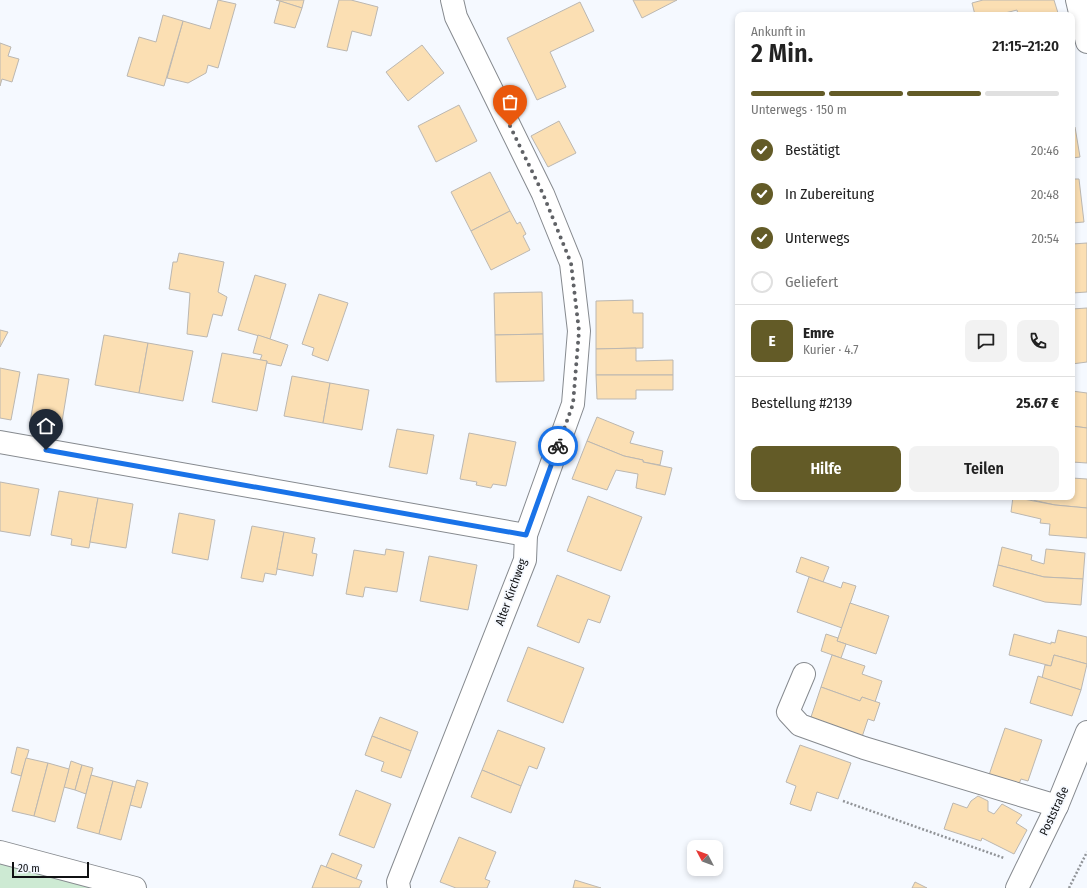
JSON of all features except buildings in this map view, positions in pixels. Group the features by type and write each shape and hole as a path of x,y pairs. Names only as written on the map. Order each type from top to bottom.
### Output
{"street":[{"name":"Alter Kirchweg","path":"399,888 398,882 525,560 526,535 573,404 579,331 571,263 543,194 456,17 452,0"},
{"path":"1077,0 1087,42"},
{"path":"0,442 526,535"},
{"path":"804,674 788,712 800,725 864,748 1057,806"},
{"name":"Poststraße","path":"1017,888 1057,806 1087,732"},
{"path":"0,852 135,888"}],"path":[{"path":"843,801 1028,866"},
{"path":"1069,888 1087,852"}],"green space":[{"path":"0,861 104,888 0,888"}],"way so far":[{"path":"510,126 543,194 571,263 579,331 573,404 558,446"}],"route":[{"path":"46,450 526,535 558,446"}]}
